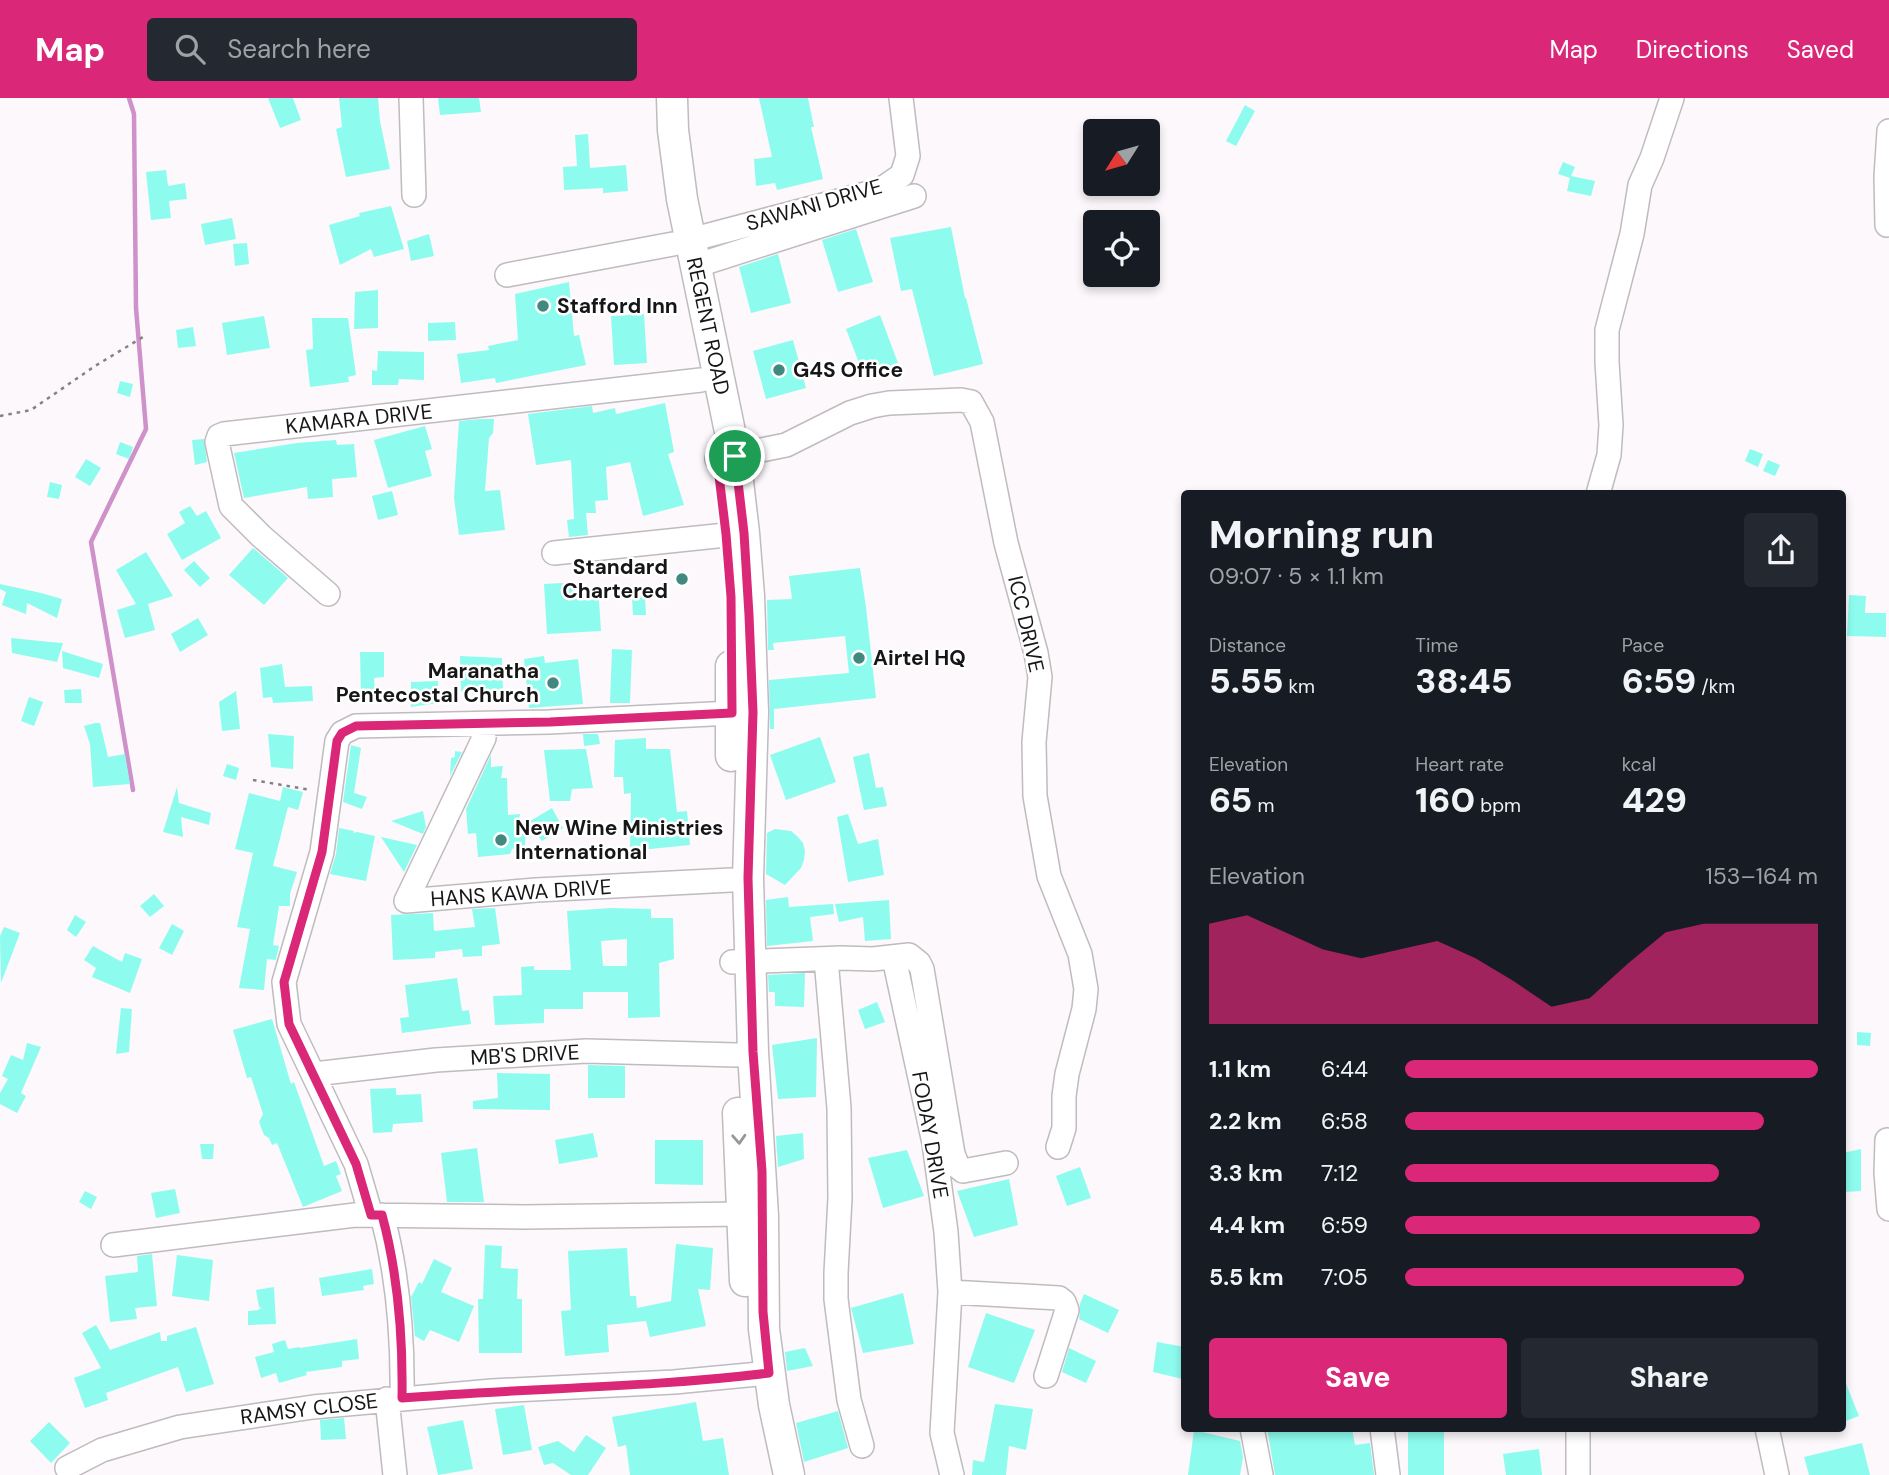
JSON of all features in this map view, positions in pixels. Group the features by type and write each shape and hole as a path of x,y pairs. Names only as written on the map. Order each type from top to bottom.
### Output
{"main road":[{"name":"REGENT ROAD","path":"654,98 658,164 686,250 726,458 744,533 732,713 732,880 753,1052 752,1215 746,1330 780,1437 789,1475"},
{"name":"REGENT ROAD","path":"672,98 676,162 701,380 726,458 726,534 753,712 748,878 737,1055 752,1215"},
{"name":"REGENT ROAD","path":"760,1374 770,1475"}],"street":[{"path":"411,98 414,195"},
{"name":"SAWANI DRIVE","path":"686,250 880,190 902,175 908,156 901,98"},
{"path":"1599,490 1609,455 1611,425 1606,362 1607,330 1632,234 1640,185 1672,98"},
{"path":"1887,225 1889,131"},
{"path":"507,275 686,250 914,196"},
{"name":"KAMARA DRIVE","path":"328,594 231,506 216,442 219,436 701,380"},
{"name":"ICC DRIVE","path":"726,458 786,445 850,413 889,403 961,400 971,402 982,422 1006,543 1040,677 1034,742 1035,796 1044,851 1049,876 1080,954 1086,989 1084,1009 1066,1073 1064,1128 1058,1147"},
{"path":"554,553 726,534"},
{"path":"395,1475 395,1398 402,1357 389,1239 289,1024 284,982 318,870 337,741 342,733 356,726 550,722 732,713"},
{"name":"HANS KAWA DRIVE","path":"484,738 406,901 536,890 732,880"},
{"path":"742,962 894,958 909,955 922,969 953,1154 958,1167 963,1171 1006,1163"},
{"name":"FODAY DRIVE","path":"894,958 934,1143 946,1232 950,1292 942,1433 952,1475"},
{"path":"826,959 839,1108 840,1198 836,1298 849,1400 862,1446"},
{"name":"MB'S DRIVE","path":"314,1074 436,1060 586,1051 737,1055"},
{"path":"1887,1140 1889,1209"},
{"path":"113,1245 330,1217 752,1215"},
{"path":"950,1292 1059,1298 1064,1302 1067,1310 1046,1376"},
{"name":"RAMSY CLOSE","path":"67,1468 102,1450 180,1427 300,1409 395,1398 674,1382 760,1374"},
{"path":"1253,1432 1261,1475"},
{"path":"1383,1432 1388,1475"},
{"path":"1578,1432 1578,1475"},
{"path":"1768,1432 1777,1475"}],"path":[{"path":"0,416 31,410 143,337"},
{"path":"253,780 331,793"}],"building":[{"path":"268,98 293,98 301,120 280,128"},
{"path":"339,98 378,98 390,169 346,177 336,129 342,127"},
{"path":"438,98 479,98 481,112 440,115"},
{"path":"759,98 808,98 814,127 811,127 823,179 777,190 775,183 756,186 754,159 772,157"},
{"path":"1245,105 1255,111 1236,146 1226,141"},
{"path":"588,134 590,168 626,165 628,191 603,193 603,188 564,190 563,167 577,166 575,135"},
{"path":"1563,162 1575,167 1571,176 1595,181 1591,196 1567,191 1570,178 1558,174"},
{"path":"166,170 168,186 185,183 187,199 169,201 171,218 151,220 146,172"},
{"path":"391,206 404,249 374,257 371,249 340,265 329,225 360,216 359,213"},
{"path":"232,218 236,239 205,245 201,224"},
{"path":"951,227 965,298 983,364 934,376 912,289 901,291 890,238"},
{"path":"856,229 873,282 838,292 822,240"},
{"path":"429,234 434,256 411,261 407,241"},
{"path":"247,243 249,264 235,266 233,244"},
{"path":"778,254 791,303 751,313 739,267"},
{"path":"569,282 574,336 579,335 586,365 496,383 495,378 461,383 457,354 489,350 488,346 518,340 515,294"},
{"path":"378,290 378,328 354,329 355,292"},
{"path":"644,314 647,363 614,365 611,316"},
{"path":"880,315 898,363 864,376 846,329"},
{"path":"264,316 270,348 227,355 222,323"},
{"path":"312,318 348,318 356,375 348,377 349,382 310,387 306,350 313,349"},
{"path":"455,322 456,340 428,341 428,323"},
{"path":"193,327 196,346 178,348 176,330"},
{"name":"G4S Office","path":"793,340 806,388 766,399 753,351"},
{"path":"378,351 424,352 424,380 399,379 398,385 372,385 372,370 377,371"},
{"path":"120,381 133,384 130,397 117,393"},
{"path":"665,403 674,452 668,454 684,505 643,516 630,462 606,467 608,500 595,501 596,513 586,513 588,535 569,537 567,520 574,519 571,460 536,465 528,414 592,406 593,413 615,408 616,414"},
{"path":"494,419 493,433 489,438 485,491 500,490 505,530 459,535 454,498 459,421"},
{"path":"425,426 432,449 425,451 432,476 388,488 374,440"},
{"path":"204,439 207,462 195,465 192,440"},
{"path":"336,440 337,445 354,444 357,477 332,479 333,497 308,499 307,487 244,498 234,453"},
{"path":"120,442 133,447 129,459 116,454"},
{"path":"1750,449 1763,454 1758,467 1745,461"},
{"path":"86,459 101,468 90,486 75,477"},
{"path":"1768,460 1780,465 1775,476 1763,471"},
{"path":"50,482 62,485 59,499 47,497"},
{"path":"392,491 398,515 378,520 372,496"},
{"path":"190,506 197,516 206,511 221,538 182,560 167,534 185,523 179,512"},
{"path":"253,548 288,578 264,605 229,575"},
{"path":"146,552 173,596 148,604 155,630 125,638 117,610 136,604 116,570"},
{"path":"194,561 210,578 200,587 184,570"},
{"path":"860,568 876,698 774,709 774,729 770,729 769,680 849,673 845,636 773,643 774,650 768,650 767,600 792,599 789,576"},
{"path":"580,582 580,588 598,586 601,631 547,634 544,584"},
{"path":"0,584 62,599 57,618 27,603 26,614 2,605 6,592 0,589"},
{"path":"1849,595 1866,596 1865,613 1886,613 1886,637 1847,636"},
{"path":"645,597 646,615 633,615 632,598"},
{"path":"198,618 208,635 180,652 171,634"},
{"path":"11,638 63,643 57,662 12,653"},
{"path":"612,649 632,650 630,703 610,703"},
{"path":"62,651 103,664 99,678 63,668"},
{"path":"360,652 384,652 384,677 374,678 375,692 361,694"},
{"path":"460,656 502,658 503,691 461,691"},
{"name":"Maranatha Pentecostal Church","path":"544,656 545,663 578,659 583,704 529,708 524,659"},
{"path":"282,664 285,687 312,686 313,701 273,703 272,697 263,698 260,668"},
{"path":"438,681 438,703 411,707 411,682"},
{"path":"81,689 82,703 65,703 64,690"},
{"path":"236,691 240,729 222,731 219,702"},
{"path":"29,697 43,702 34,726 21,721"},
{"path":"100,723 108,757 125,754 130,784 93,787 90,744 84,726"},
{"path":"268,734 294,736 293,769 271,767"},
{"path":"583,734 598,734 600,744 584,746"},
{"path":"820,737 836,782 786,800 770,755"},
{"path":"646,738 646,749 670,749 677,812 687,811 690,845 630,851 631,793 624,794 623,777 614,777 615,740"},
{"path":"351,745 361,748 354,793 367,797 362,809 343,802"},
{"path":"586,749 593,788 572,789 570,801 550,801 544,750"},
{"path":"455,751 462,752 450,776 451,758 455,757"},
{"path":"869,753 876,788 883,787 887,806 864,810 853,757"},
{"path":"491,755 491,767 503,766 501,778 507,778 508,815 520,814 518,829 526,824 525,846 512,849 510,854 478,857 476,833 468,834 466,809"},
{"path":"227,764 239,768 236,780 223,776"},
{"path":"177,787 179,803 211,813 209,825 181,817 183,837 163,832"},
{"path":"283,787 303,792 298,810 288,807 273,866 297,872 290,894 290,906 279,906 273,945 279,946 276,960 267,959 264,990 239,988 250,929 237,927 253,853 235,849 249,793 280,801"},
{"path":"552,808 563,828 542,841 527,823"},
{"path":"423,811 426,827 423,834 391,821"},
{"path":"848,814 858,844 878,839 884,875 848,882 837,817"},
{"path":"339,828 375,836 366,881 330,874"},
{"path":"775,829 791,831 803,843 805,851 801,868 785,885 766,874 767,833"},
{"path":"381,837 417,845 404,872"},
{"path":"154,894 164,906 150,917 140,906"},
{"path":"788,897 789,907 833,904 834,914 810,917 813,941 767,946 766,900"},
{"path":"889,900 891,939 865,941 863,917 839,922 835,904"},
{"path":"495,908 500,944 482,946 482,956 463,957 462,949 435,952 435,958 393,960 391,915 433,913 434,931 475,927 472,909"},
{"path":"651,909 651,918 673,918 674,959 659,963 660,1017 628,1018 628,992 583,992 583,1009 544,1009 544,1023 495,1025 493,996 522,995 521,967 534,966 534,970 571,970 567,911","holes":["627,939 627,966 603,966 601,941"]},
{"path":"75,915 86,922 76,937 67,930"},
{"path":"172,924 184,931 172,955 159,948"},
{"path":"4,927 20,933 1,983 0,936"},
{"path":"93,946 122,962 125,953 142,959 130,993 92,977 96,968 84,960"},
{"path":"805,973 804,1007 775,1006 775,992 769,992 768,975"},
{"path":"457,978 462,1011 469,1010 471,1024 402,1033 400,1018 409,1017 405,985"},
{"path":"877,1002 885,1022 865,1029 858,1010"},
{"path":"121,1008 132,1009 129,1052 116,1054"},
{"path":"272,1019 291,1084 294,1082 324,1166 336,1161 341,1174 336,1176 342,1191 303,1207 277,1143 272,1145 264,1135 259,1122 263,1114 251,1077 247,1078 233,1030"},
{"path":"1857,1032 1871,1033 1870,1046 1857,1045"},
{"path":"817,1038 816,1097 778,1099 772,1045"},
{"path":"27,1043 41,1047 21,1093 26,1096 17,1113 0,1104 0,1093 8,1079 2,1076 11,1055 23,1060"},
{"path":"588,1065 625,1066 625,1098 588,1098"},
{"path":"497,1073 550,1074 550,1110 473,1109 473,1101 498,1098"},
{"path":"396,1088 396,1095 421,1094 423,1122 393,1124 392,1132 373,1133 370,1089"},
{"path":"593,1133 598,1157 559,1164 555,1140"},
{"path":"803,1133 804,1159 778,1167 776,1136"},
{"path":"655,1140 703,1140 703,1185 655,1184"},
{"path":"200,1144 214,1144 213,1159 202,1159"},
{"path":"477,1148 484,1202 447,1202 441,1153"},
{"path":"1861,1149 1861,1191 1846,1192 1846,1152"},
{"path":"907,1150 924,1196 883,1208 868,1158"},
{"path":"1080,1167 1091,1198 1067,1206 1056,1176"},
{"path":"1009,1179 1018,1225 974,1237 957,1191"},
{"path":"175,1189 180,1213 156,1218 151,1193"},
{"path":"85,1191 97,1197 91,1209 79,1202"},
{"path":"676,1244 713,1248 710,1290 698,1289 706,1326 650,1337 646,1321 607,1325 609,1352 565,1356 561,1311 571,1310 568,1251 627,1248 630,1296 636,1296 637,1308 671,1301"},
{"path":"485,1245 502,1246 501,1268 518,1269 517,1299 522,1299 522,1353 479,1353 478,1299 483,1299"},
{"path":"152,1254 157,1306 135,1308 137,1319 110,1322 105,1276 138,1272 137,1256"},
{"path":"177,1255 213,1260 209,1301 172,1296"},
{"path":"434,1259 452,1268 441,1292 474,1306 459,1342 430,1330 424,1341 415,1336 411,1297 419,1282 422,1284"},
{"path":"372,1269 374,1284 363,1286 364,1290 322,1296 319,1278"},
{"path":"274,1287 276,1324 248,1325 248,1311 262,1308 259,1307 256,1290"},
{"path":"903,1293 914,1344 863,1353 851,1308"},
{"path":"1084,1294 1119,1310 1108,1333 1079,1319"},
{"path":"986,1313 1035,1330 1014,1383 968,1367"},
{"path":"96,1325 110,1350 160,1332 161,1341 167,1341 167,1336 196,1327 214,1384 186,1392 178,1367 106,1393 108,1400 85,1408 74,1378 101,1368 82,1333"},
{"path":"357,1339 359,1359 342,1361 342,1367 306,1372 307,1375 279,1383 276,1373 261,1378 255,1357 274,1352 272,1344 285,1340 288,1349"},
{"path":"1157,1342 1181,1346 1181,1379 1153,1372"},
{"path":"805,1348 813,1366 787,1371 785,1352"},
{"path":"1069,1348 1096,1361 1086,1383 1062,1372"},
{"path":"1846,1384 1859,1416 1846,1421"},
{"path":"696,1402 703,1441 723,1438 729,1475 630,1475 626,1445 618,1447 612,1417"},
{"path":"995,1404 1033,1409 1026,1450 1009,1446 1006,1475 972,1475 973,1460 984,1462"},
{"path":"524,1405 532,1450 503,1455 495,1409"},
{"path":"838,1411 848,1448 804,1462 796,1423"},
{"path":"344,1418 346,1439 321,1440 320,1420"},
{"path":"463,1420 473,1469 438,1475 427,1427"},
{"path":"49,1422 70,1443 51,1463 30,1441"},
{"path":"1194,1432 1240,1441 1243,1457 1240,1475 1188,1475"},
{"path":"1268,1432 1353,1432 1355,1445 1370,1443 1374,1475 1275,1475"},
{"path":"1408,1432 1444,1432 1444,1475 1408,1475"},
{"path":"586,1435 606,1448 588,1475 571,1475 553,1463 544,1465 538,1447 558,1441 574,1452"},
{"path":"1862,1443 1870,1475 1809,1475 1804,1457"},
{"path":"1539,1449 1542,1475 1506,1475 1503,1454"}],"waterway":[{"path":"129,98 134,114 136,308 146,429 91,542 133,790"}],"place":[{"name":"Stafford Inn","path":"543,306"},
{"name":"G4S Office","path":"779,370"},
{"name":"Standard Chartered","path":"682,579"},
{"name":"Airtel HQ","path":"859,658"},
{"name":"Maranatha Pentecostal Church","path":"553,683"},
{"name":"New Wine Ministries International","path":"501,840"}],"route":[{"path":"735,456 744,533 753,712 748,878 753,1052 762,1171 763,1312 769,1373 674,1382 402,1398 402,1357 389,1239 382,1215 371,1215 356,1164 289,1024 284,990 284,982 322,852 337,741 342,733 356,726 550,722 732,713 731,597 717,459 735,456"}]}
